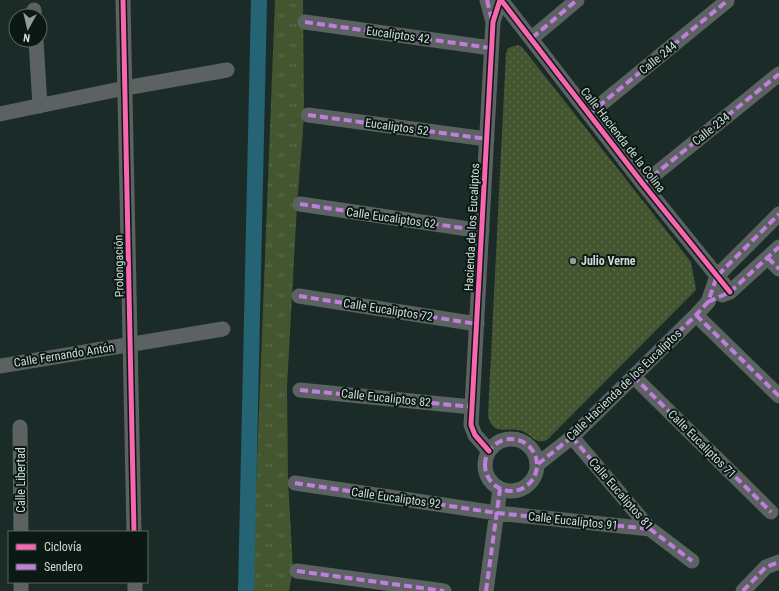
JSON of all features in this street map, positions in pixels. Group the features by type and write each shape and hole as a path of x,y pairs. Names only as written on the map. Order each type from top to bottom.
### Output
{"street":[{"name":"Prolongación","path":"123,0 134,531"},
{"name":"Hacienda de los Eucaliptos","path":"487,0 493,22"},
{"name":"Hacienda de los Eucaliptos","path":"489,451 475,435 471,425 491,48 493,22 500,0"},
{"name":"Calle Hacienda de la Colina","path":"500,0 532,38 643,184 730,292"},
{"path":"532,38 577,0"},
{"name":"Calle 244","path":"589,114 727,2"},
{"name":"Eucaliptos 42","path":"305,22 491,48"},
{"path":"36,48 40,106"},
{"path":"0,114 125,88 227,70"},
{"name":"Calle 234","path":"643,184 779,74"},
{"name":"Eucaliptos 52","path":"308,115 487,139"},
{"name":"Calle Eucaliptos 62","path":"300,204 482,231"},
{"name":"Calle Hacienda de los Eucaliptos","path":"708,302 717,276 779,214"},
{"name":"Calle Hacienda de los Eucaliptos","path":"538,464 572,437 708,302 730,292 774,263 779,247"},
{"name":"Calle Eucaliptos 72","path":"299,296 477,324"},
{"path":"696,315 779,396"},
{"name":"Calle Fernando Antón","path":"0,366 223,329"},
{"name":"Calle Eucaliptos 71","path":"633,376 771,512"},
{"name":"Calle Eucaliptos 82","path":"300,390 472,407"},
{"name":"Calle Libertad","path":"20,427 21,531"},
{"name":"Calle Eucaliptos 81","path":"572,437 650,529 692,561"},
{"path":"507,440 518,440 528,445 535,453 538,464 536,474 531,484 522,490 511,492 500,489 491,482 486,473 485,461 489,451 497,443 507,440"},
{"name":"Calle Eucaliptos 92","path":"295,483 496,513"},
{"path":"486,591 500,489"},
{"name":"Calle Eucaliptos 91","path":"496,513 650,529"},
{"path":"743,591 766,567 779,561"},
{"path":"298,571 444,591"}],"green space":[{"path":"275,0 303,0 304,116 297,205 287,387 288,481 293,569 289,591 252,591"},
{"path":"518,45 522,47 691,262 696,290 547,440 543,441 536,440 525,432 519,430 497,429 491,424 488,416 506,53 508,48"}],"waterway":[{"path":"246,591 259,0"}],"marked path":[{"path":"487,0 492,20"},
{"path":"532,38 577,0"},
{"path":"589,114 727,1"},
{"path":"305,22 491,48"},
{"path":"643,184 779,74"},
{"path":"308,115 487,139"},
{"path":"300,204 482,231"},
{"path":"538,464 572,437 696,315 708,302 717,276 779,214"},
{"path":"708,302 730,292 779,247"},
{"path":"768,258 779,269"},
{"path":"299,296 477,324"},
{"path":"696,315 779,396"},
{"path":"633,376 771,512"},
{"path":"300,390 472,407"},
{"path":"572,437 650,529 692,561"},
{"path":"506,439 516,439 525,443 533,451 537,460 537,465 537,470 533,479 525,487 516,491 506,491 497,487 489,479 485,470 485,460 489,451 497,443 506,439"},
{"path":"295,483 497,513 650,529"},
{"path":"486,591 500,489"},
{"path":"743,591 766,567 779,562"},
{"path":"297,571 444,591"}],"cycle path":[{"path":"123,0 134,531"},
{"path":"489,451 475,435 471,425 493,22 500,0"},
{"path":"501,0 643,184 730,292"}],"place":[{"name":"Julio Verne","path":"573,261"}]}
